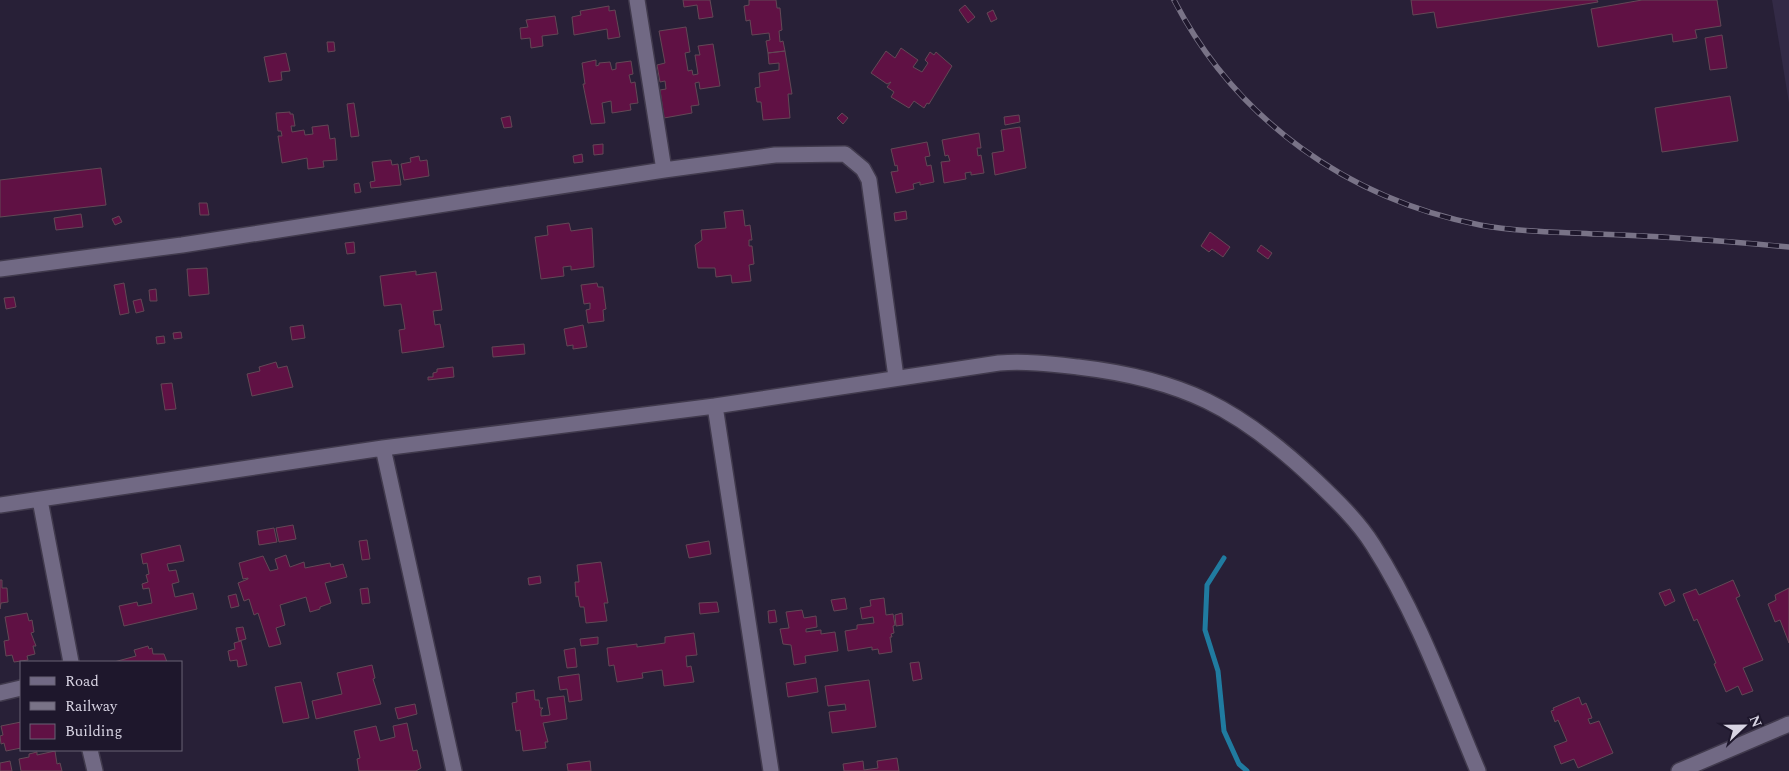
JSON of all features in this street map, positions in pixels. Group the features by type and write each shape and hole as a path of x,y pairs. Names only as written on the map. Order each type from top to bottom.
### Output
{"street":[{"path":"637,0 664,170"},
{"path":"0,269 182,245 664,170 775,155 845,154 864,169 869,180 896,377"},
{"path":"0,505 383,448 715,406 999,362 1022,361 1129,374 1202,397 1233,414 1306,472 1332,497 1372,543 1409,608 1478,771"},
{"path":"715,406 771,771"},
{"path":"383,448 454,771"},
{"path":"40,500 71,661"},
{"path":"0,693 20,688"},
{"path":"1679,771 1789,724"},
{"path":"90,751 95,771"}],"shaded area":[{"path":"1772,0 1789,0 1789,103"}],"building":[{"path":"683,0 710,0 713,17 699,19 697,5 684,7"},
{"path":"749,0 776,0 777,8 780,8 782,30 779,31 780,42 783,41 785,51 768,53 766,41 770,40 769,33 752,35 750,20 746,21 744,6 749,5"},
{"path":"1411,0 1597,0 1598,2 1437,28 1434,12 1413,15"},
{"path":"1642,0 1717,0 1721,26 1695,30 1697,38 1673,42 1672,34 1598,47 1591,9"},
{"path":"965,5 975,17 968,23 959,10"},
{"path":"609,6 609,11 615,10 620,37 608,39 607,29 574,35 572,17 581,15 580,11"},
{"path":"993,10 997,19 991,22 987,13"},
{"path":"555,16 558,34 542,36 543,46 531,48 530,38 521,39 520,28 528,27 526,20"},
{"path":"686,27 690,52 685,53 688,71 692,70 693,75 698,74 695,55 700,55 698,46 713,44 720,86 700,89 699,82 695,83 699,105 691,106 692,113 664,118 660,90 666,89 665,81 660,82 657,65 665,63 659,31"},
{"path":"1722,35 1727,68 1710,70 1705,38"},
{"path":"327,42 334,42 335,51 328,52"},
{"path":"901,48 918,60 913,67 922,72 928,63 925,60 930,52 934,55 936,52 952,66 929,104 927,103 924,108 914,101 909,108 891,97 894,92 887,87 891,82 887,84 871,73 886,51 895,58"},
{"path":"785,51 792,94 788,94 790,118 763,120 761,102 757,102 755,88 760,87 759,73 779,70 779,63 769,64 768,53"},
{"path":"286,53 290,71 281,72 282,80 269,82 264,57"},
{"path":"596,60 596,66 599,63 610,62 612,70 616,69 616,63 631,61 633,74 629,75 631,83 635,82 638,103 630,104 631,110 612,113 611,101 602,103 605,123 591,124 583,84 585,84 582,63"},
{"path":"1730,96 1738,141 1662,152 1655,108"},
{"path":"354,103 359,136 351,137 347,104"},
{"path":"290,112 290,114 293,114 295,126 291,126 292,132 304,130 305,135 313,134 312,127 328,125 330,139 335,138 337,160 323,161 324,167 308,169 307,158 282,163 278,136 282,136 281,131 278,131 276,113"},
{"path":"842,113 848,118 843,124 837,118"},
{"path":"1019,115 1020,122 1005,125 1004,117"},
{"path":"510,116 512,127 504,128 501,118"},
{"path":"1020,127 1026,168 995,175 992,153 1004,151 1001,130"},
{"path":"979,133 981,148 977,148 978,156 981,155 984,173 971,175 971,172 965,173 966,179 944,183 941,162 950,161 948,155 945,156 942,140"},
{"path":"927,142 930,156 925,157 927,166 931,165 934,182 920,185 920,182 913,184 914,189 896,193 891,172 898,171 891,149"},
{"path":"603,144 603,154 594,155 593,145"},
{"path":"582,154 583,162 574,163 573,156"},
{"path":"419,156 420,161 427,160 429,176 404,180 401,164 411,162 410,158"},
{"path":"391,160 392,165 398,164 401,185 371,188 370,182 375,181 372,162"},
{"path":"101,168 106,205 0,217 0,180"},
{"path":"359,183 361,192 355,193 354,184"},
{"path":"199,203 207,203 209,215 200,215"},
{"path":"743,210 745,226 750,225 752,240 749,240 749,246 752,246 754,264 749,265 751,281 732,283 731,275 716,277 715,268 698,268 695,245 702,240 701,230 726,228 724,212"},
{"path":"906,211 907,219 895,221 894,213"},
{"path":"81,214 83,227 56,230 54,218"},
{"path":"119,216 122,222 115,225 112,219"},
{"path":"569,223 571,231 592,228 594,267 571,270 571,266 563,267 564,276 541,279 535,237 548,235 547,226"},
{"path":"1210,232 1230,247 1223,257 1212,249 1209,252 1201,246"},
{"path":"354,242 355,253 347,254 345,243"},
{"path":"1261,245 1272,253 1268,259 1257,251"},
{"path":"207,268 209,294 189,296 187,269"},
{"path":"416,271 416,275 436,272 442,310 433,311 435,325 440,324 444,347 402,353 399,330 405,329 401,304 384,306 380,276"},
{"path":"124,283 129,313 120,315 114,285"},
{"path":"597,283 598,287 603,287 606,309 603,310 604,321 588,323 586,310 590,309 590,303 584,304 581,285"},
{"path":"156,289 157,301 150,301 149,290"},
{"path":"14,297 16,307 6,309 4,298"},
{"path":"141,299 144,311 136,313 133,301"},
{"path":"303,325 305,338 292,340 290,327"},
{"path":"583,325 587,347 573,349 573,345 567,346 564,329"},
{"path":"181,332 182,338 174,339 173,333"},
{"path":"164,336 165,343 157,344 156,337"},
{"path":"524,344 525,354 493,357 492,347"},
{"path":"276,362 278,368 287,366 293,387 252,396 247,374 260,371 259,367"},
{"path":"453,367 454,377 428,380 428,377 433,377 433,373 437,372 437,369"},
{"path":"172,383 176,409 165,410 161,384"},
{"path":"293,525 296,539 279,542 276,528"},
{"path":"274,528 277,542 259,545 257,531"},
{"path":"367,540 370,559 362,560 359,541"},
{"path":"709,541 711,554 689,558 686,545"},
{"path":"180,545 184,561 167,564 169,571 176,570 179,582 172,584 175,597 193,593 197,609 124,626 119,606 137,602 138,606 152,603 149,588 143,589 142,584 148,582 146,575 149,574 147,563 143,564 141,554"},
{"path":"286,555 290,567 304,562 305,568 330,563 331,567 343,564 347,577 325,583 331,603 320,607 320,609 310,612 306,597 280,605 285,625 276,628 281,644 269,647 258,613 254,615 249,599 244,601 238,583 248,578 243,579 239,563 263,556 270,571 278,569 275,559"},
{"path":"601,562 608,603 604,603 607,621 586,623 584,607 580,607 578,596 576,597 575,582 579,582 577,565"},
{"path":"540,576 541,583 529,585 528,578"},
{"path":"0,580 2,580 2,588 7,588 8,602 1,603 0,609"},
{"path":"1733,580 1740,596 1736,598 1763,660 1743,668 1753,691 1742,695 1738,686 1726,692 1697,619 1694,621 1683,594 1696,589 1699,595"},
{"path":"368,588 370,603 362,604 360,589"},
{"path":"1789,588 1789,643 1780,620 1775,622 1768,604 1776,600 1775,595"},
{"path":"1670,589 1675,601 1665,606 1659,593"},
{"path":"236,594 239,606 231,608 228,596"},
{"path":"845,598 847,609 834,611 831,600"},
{"path":"884,598 886,615 893,614 895,625 893,626 894,633 890,637 892,652 879,654 878,649 872,650 872,647 848,651 845,631 857,629 857,625 874,623 873,617 862,619 860,608 871,606 870,600"},
{"path":"717,602 719,612 700,614 699,603"},
{"path":"775,610 777,622 769,623 768,611"},
{"path":"802,610 804,618 816,616 817,627 806,629 806,632 821,630 821,634 835,632 838,651 805,656 806,663 794,665 791,645 783,644 780,629 789,628 786,612"},
{"path":"27,613 29,621 32,620 34,632 31,633 36,646 33,646 35,654 27,656 28,660 14,662 12,655 6,656 4,641 9,640 5,617"},
{"path":"902,613 903,625 896,626 895,615"},
{"path":"243,627 246,639 239,641 236,628"},
{"path":"694,633 697,655 686,656 687,667 691,666 694,682 664,686 662,670 642,673 643,678 617,682 614,665 609,666 607,648 637,644 637,647 665,643 665,637"},
{"path":"598,637 598,644 581,646 580,639"},
{"path":"241,641 247,665 238,667 237,660 230,661 228,651 235,649 234,643"},
{"path":"148,646 149,649 152,648 153,654 164,654 167,661 118,661 136,656 134,650"},
{"path":"575,648 577,667 567,668 564,650"},
{"path":"919,662 922,679 913,681 910,663"},
{"path":"372,665 375,678 373,679 381,704 316,719 312,701 342,694 337,673"},
{"path":"579,674 582,700 569,702 567,689 560,690 558,677"},
{"path":"816,678 818,692 788,697 786,683"},
{"path":"869,680 876,727 832,733 829,712 846,710 845,704 828,706 825,686"},
{"path":"301,682 309,718 283,723 275,687"},
{"path":"534,690 535,700 539,700 540,708 543,708 541,716 550,715 547,698 564,696 567,719 543,723 548,742 545,742 546,748 523,751 520,730 516,731 512,703 517,702 516,693"},
{"path":"1579,697 1582,705 1586,703 1592,718 1588,719 1590,724 1599,721 1613,753 1578,768 1574,759 1561,764 1554,746 1567,741 1558,720 1555,722 1551,711 1554,710 1553,708"},
{"path":"415,704 417,714 398,719 395,708"},
{"path":"20,722 20,748 6,751 4,743 1,744 0,736 3,735 1,726"},
{"path":"407,723 413,751 417,750 421,768 416,771 359,771 357,759 360,758 354,731 376,726 380,741 395,737 393,726"},
{"path":"55,751 57,764 60,763 62,771 21,771 19,759 29,757 29,754 37,752 37,755"},
{"path":"897,758 899,771 844,771 843,764 863,761 864,770 878,768 877,761"},
{"path":"10,761 12,771 0,771 0,763"},
{"path":"590,761 591,771 568,771 567,764"}],"waterway":[{"path":"1224,558 1207,585 1205,630 1218,671 1224,731 1239,764 1247,771"}],"railway":[{"path":"1174,0 1200,43 1229,82 1263,117 1301,148 1342,174 1385,196 1431,213 1480,225 1509,229 1693,239 1789,247"}]}
